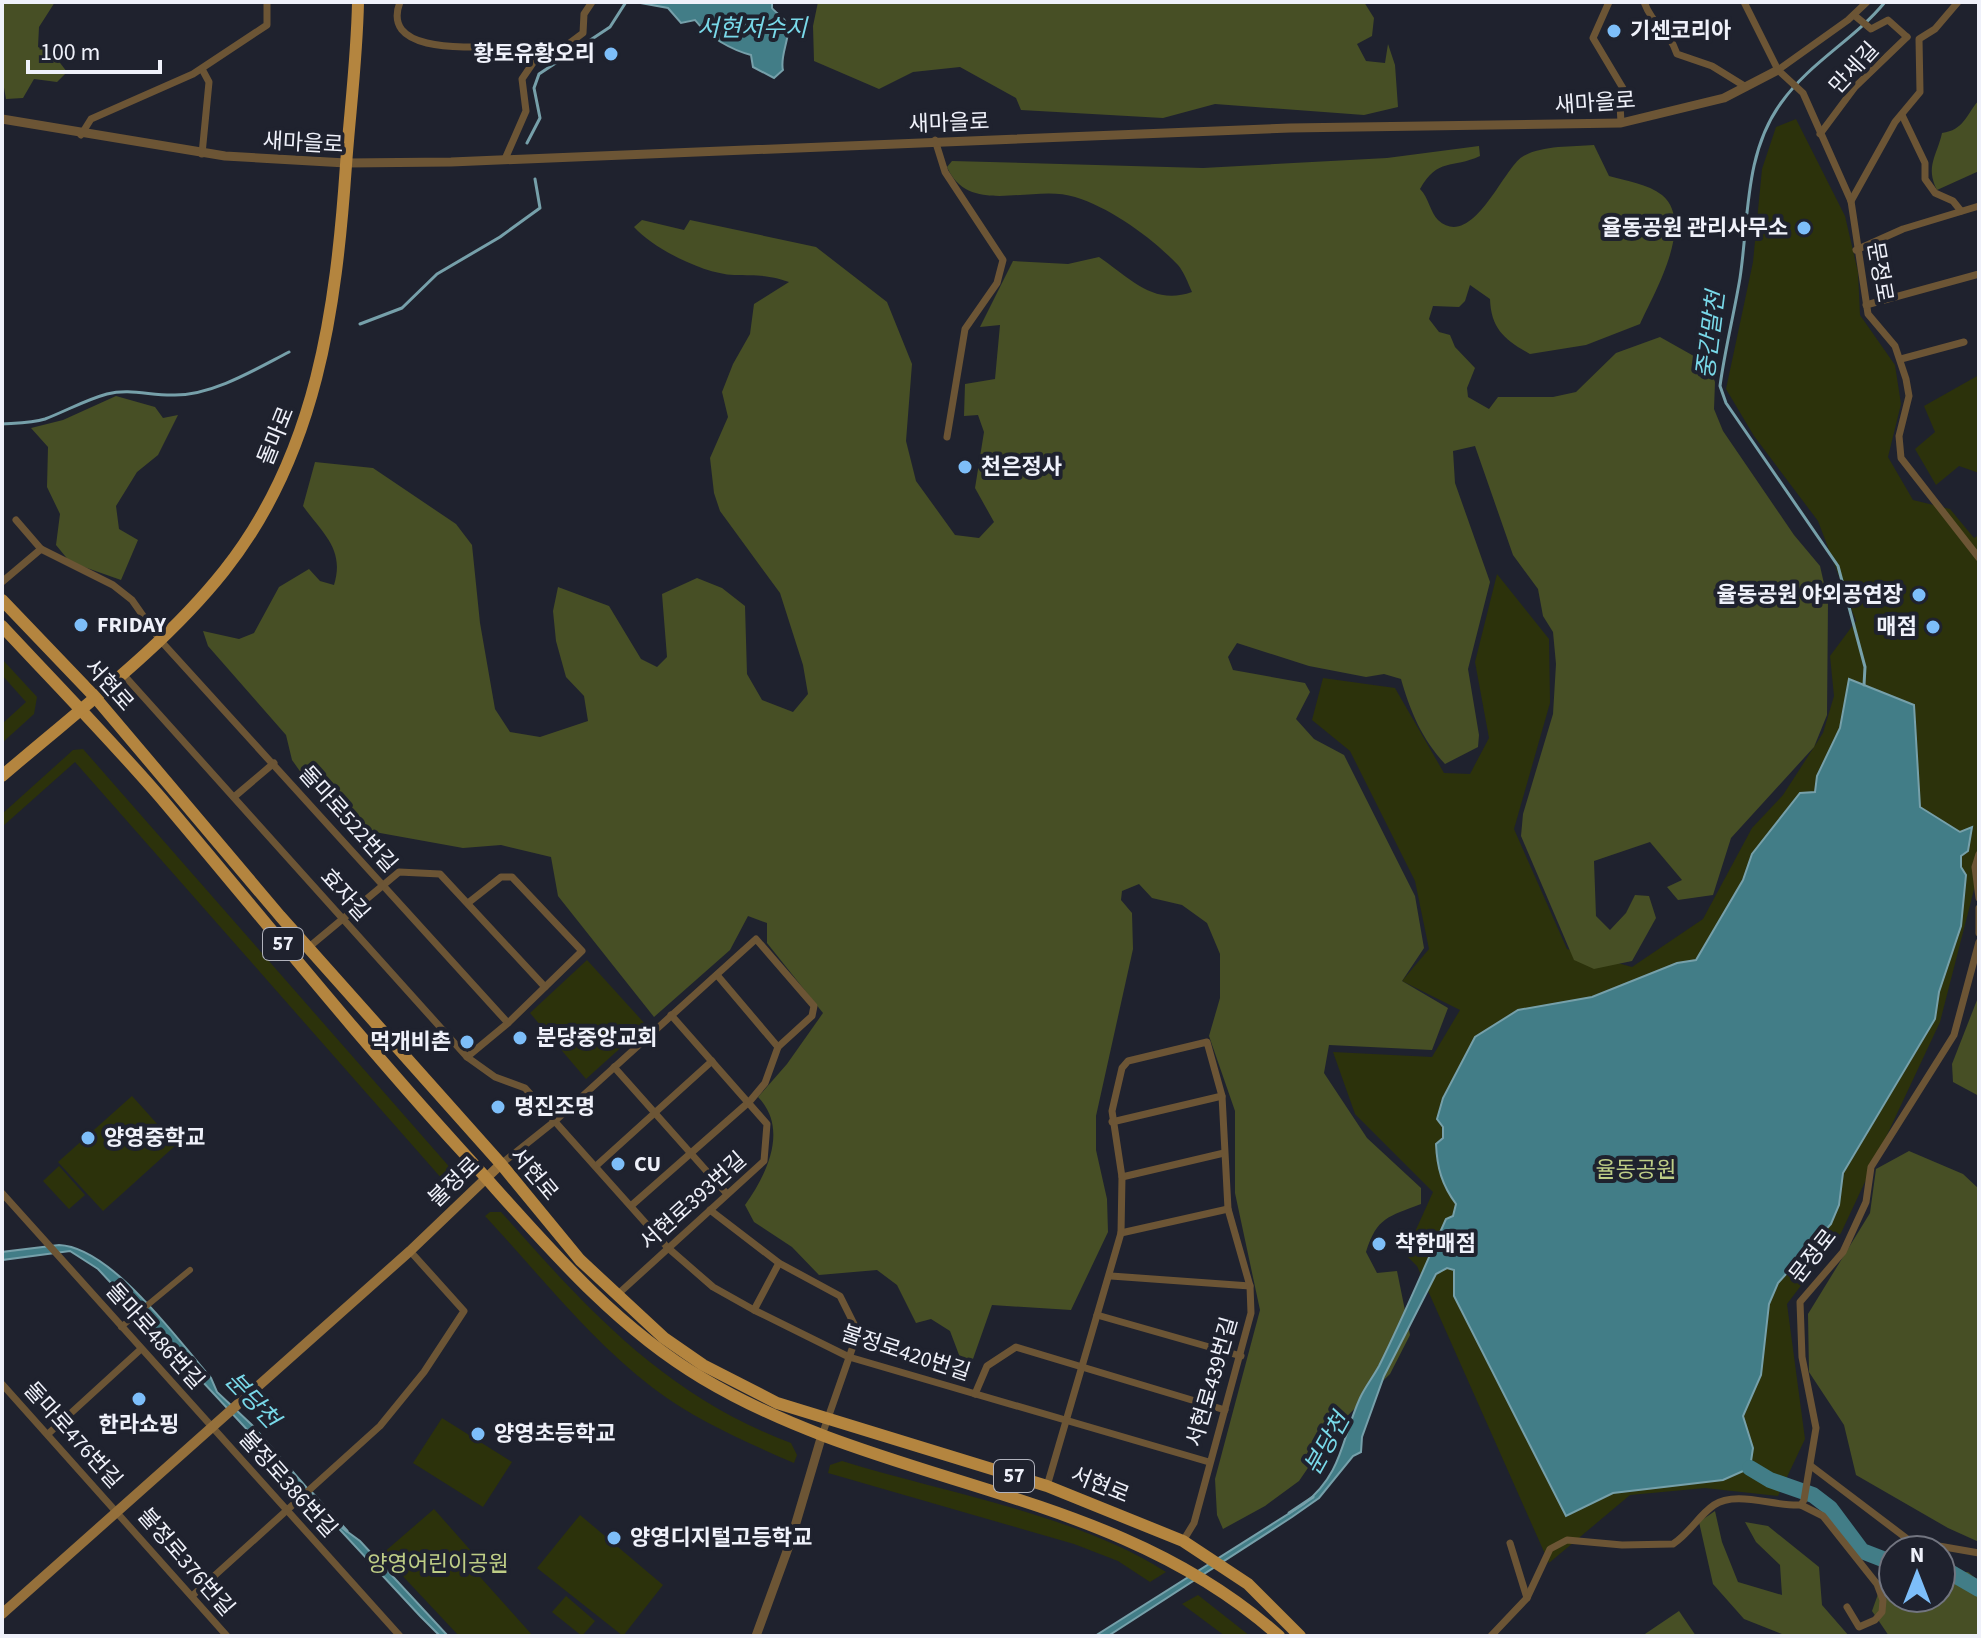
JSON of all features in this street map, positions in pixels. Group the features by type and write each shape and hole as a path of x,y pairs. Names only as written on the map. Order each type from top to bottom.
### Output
{"main road":[{"name":"돌마로","path":"2,776 160,640 195,605 237,554 270,500 297,444 321,371 329,329 358,2"},
{"name":"서현로","path":"2,600 94,696 309,947 501,1164 580,1260 664,1338 703,1365 777,1403 1047,1486 1188,1544"},
{"name":"서현로","path":"2,626 80,708 487,1179 588,1285 664,1352 713,1384 822,1435 1111,1530 1181,1564 1221,1590 1279,1636"},
{"name":"불정로","path":"217,1424 410,1251 501,1164"},
{"path":"2,1614 217,1424"},
{"name":"57","path":"1188,1544 1236,1576 1300,1636"}],"street":[{"path":"81,135 91,119 202,69 267,25 267,2"},
{"path":"400,2 395,16 399,29 417,43 523,46 537,57"},
{"path":"505,159 526,111 522,79 537,57 567,45 583,33 584,14 592,2"},
{"path":"1609,2 1593,38 1624,90 1620,104 1621,123"},
{"path":"1644,2 1650,18 1668,30 1677,54 1712,66 1746,87"},
{"path":"1744,2 1778,70"},
{"name":"새마을로","path":"2,119 202,154 346,163 1290,128 1621,123 1724,98 1778,70 1857,18 1867,2"},
{"path":"1851,201 1902,115 1920,92 1919,39 1935,29 1958,2"},
{"path":"1857,18 1870,28 1888,20 1907,37"},
{"name":"만세길","path":"1820,134 1855,87 1907,37 1919,39"},
{"path":"202,69 209,82 202,154"},
{"name":"문정로","path":"1778,70 1801,90 1851,201 1868,314 1895,346 1909,396 1899,436 1901,458 1979,558"},
{"path":"1902,115 1925,163 1925,179 1935,193 1953,201 1961,211"},
{"path":"935,140 951,183 1003,260 990,295 965,329 947,437"},
{"path":"1856,250 1903,229 1977,209"},
{"path":"1866,305 1979,274"},
{"path":"1901,359 1964,342"},
{"path":"2,582 41,549 16,520"},
{"name":"돌마로522번길","path":"41,549 132,600 160,640 508,1023"},
{"name":"효자길","path":"122,673 467,1057 495,1077 525,1088 555,1121"},
{"path":"234,797 274,763"},
{"path":"1979,854 1975,867 1979,898"},
{"path":"309,947 399,872 440,874 545,987"},
{"path":"467,1057 508,1023 582,951 512,877 501,877 468,903"},
{"path":"1979,908 1979,933"},
{"name":"불정로","path":"501,1164 555,1121 756,939 814,1006 812,1016 778,1047"},
{"name":"문정로","path":"1802,1502 1810,1477 1816,1428 1802,1357 1798,1317 1800,1302 1843,1252 1866,1202 1871,1167 1954,1035 1979,942"},
{"path":"632,1205 750,1101 765,1083 778,1047 717,975"},
{"name":"서현로393번길","path":"617,1295 764,1161 767,1124 750,1101 671,1015"},
{"name":"서현로439번길","path":"1112,1122 1117,1086 1128,1061 1207,1042 1222,1096 1228,1209 1250,1286 1251,1313 1188,1544"},
{"path":"596,1166 712,1061"},
{"path":"614,1067 727,1194"},
{"path":"1047,1486 1068,1421 1080,1365 1111,1276 1121,1233 1122,1177 1112,1122 1222,1096"},
{"name":"불정로420번길","path":"555,1121 667,1247 713,1287 754,1310 849,1357 1209,1462"},
{"path":"1122,1177 1224,1153"},
{"name":"돌마로486번길","path":"2,1193 141,1349 217,1424"},
{"path":"1121,1233 1228,1209"},
{"path":"710,1210 779,1263 840,1296 858,1332 822,1435 790,1543 756,1636"},
{"path":"192,1596 401,1402 464,1311 410,1251"},
{"path":"754,1310 779,1263"},
{"path":"122,1326 190,1270"},
{"path":"1111,1276 1250,1286"},
{"path":"1097,1315 1241,1356"},
{"path":"975,1394 987,1366 1016,1347 1225,1410"},
{"path":"48,1434 141,1349"},
{"name":"돌마로476번길","path":"2,1384 117,1511"},
{"name":"불정로386번길","path":"217,1424 400,1636"},
{"path":"1811,1466 1910,1541 1979,1553"},
{"path":"1491,1636 1527,1598 1550,1549 1567,1540 1622,1545 1673,1544 1718,1502 1731,1499 1802,1502 1823,1516 1877,1584 1883,1600 1882,1612 1875,1620 1859,1627 1847,1607"},
{"name":"불정로376번길","path":"117,1511 227,1636"},
{"path":"1510,1543 1527,1598"}],"green space":[{"path":"2,2 55,2 39,27 38,47 54,55 67,72 57,82 34,79 23,98 6,99 2,76"},
{"path":"818,2 1364,2 1374,18 1372,36 1357,44 1366,61 1385,63 1388,44 1395,65 1398,107 1364,115 1215,104 1163,118 1021,110 1016,98 960,67 913,72 879,89 814,61 813,26"},
{"path":"1979,100 1979,171 1937,190 1932,167 1942,133 1960,125"},
{"name":"율동공원","path":"1796,119 1845,216 1858,272 1860,315 1895,365 1901,404 1888,457 1913,500 1950,509 1974,538 1979,535 1979,870 1940,1022 1841,1233 1787,1304 1805,1439 1778,1496 1705,1488 1630,1495 1549,1563 1417,1266 1405,1254 1433,1192 1355,1114 1333,1052 1432,1057 1460,1010 1402,981 1429,949 1415,881 1350,751 1312,720 1323,678 1395,688 1444,773 1470,774 1489,738 1475,662 1497,574 1549,639 1550,703 1514,829 1567,949 1632,967 1703,919 1752,828 1783,795 1823,733 1834,696 1830,656 1856,621 1818,521 1754,436 1726,389 1753,262 1762,169 1776,127"},
{"path":"1594,145 1609,176 1650,188 1662,195 1671,207 1675,223 1669,259 1640,324 1586,345 1530,354 1501,332 1493,318 1490,299 1470,285 1465,301 1459,307 1433,306 1429,319 1439,332 1450,335 1455,347 1475,368 1467,388 1468,397 1489,409 1498,397 1553,397 1576,392 1616,353 1660,337 1708,364 1715,382 1714,409 1723,431 1794,535 1820,566 1828,601 1827,715 1814,747 1731,838 1713,895 1678,900 1667,887 1682,880 1650,842 1594,861 1596,916 1610,930 1626,913 1635,895 1649,896 1656,918 1632,961 1594,969 1574,960 1521,836 1523,814 1553,714 1556,664 1553,632 1543,616 1538,589 1513,555 1475,446 1453,451 1455,483 1490,582 1468,669 1479,735 1478,747 1445,764 1418,724 1401,679 1384,674 1366,677 1309,666 1237,643 1228,657 1233,670 1305,683 1310,692 1296,719 1314,739 1344,755 1415,896 1424,948 1402,981 1448,1008 1432,1050 1329,1045 1324,1073 1367,1138 1421,1188 1421,1204 1385,1220 1370,1240 1366,1252 1377,1273 1397,1271 1410,1335 1390,1374 1336,1427 1299,1481 1265,1506 1223,1529 1217,1515 1215,1479 1260,1310 1235,1193 1235,1111 1209,1036 1220,998 1220,954 1207,923 1182,905 1152,898 1139,884 1122,891 1121,900 1132,913 1133,949 1096,1116 1096,1150 1107,1199 1108,1232 1071,1310 992,1305 967,1376 950,1331 931,1319 916,1323 897,1285 877,1270 819,1275 792,1247 754,1222 745,1205 767,1166 773,1137 772,1123 758,1097 787,1064 823,1013 767,943 767,923 748,916 730,950 654,1017 558,896 551,857 501,845 463,848 369,831 341,794 302,774 292,760 286,735 208,646 203,631 239,639 254,633 279,587 309,569 320,581 334,585 337,561 334,552 303,506 315,462 373,468 456,524 472,545 480,623 495,709 510,732 540,737 588,721 584,696 566,677 556,641 553,611 558,587 609,606 641,659 657,667 667,657 662,594 697,578 722,588 745,606 747,674 762,700 793,712 808,694 803,665 780,593 720,511 714,493 710,458 728,417 722,392 750,334 754,304 789,282 768,277 722,274 694,265 667,252 643,235 634,227 642,220 684,230 690,220 816,247 887,302 912,364 906,441 916,481 955,535 979,538 994,522 975,488 984,432 978,415 964,416 965,384 995,379 1000,325 980,327 1013,261 1068,264 1099,257 1154,293 1178,295 1192,292 1180,268 1168,255 1103,208 1059,194 1004,196 971,191 957,182 947,167 952,161 1203,168 1387,158 1479,146 1480,156 1440,168 1420,189 1435,217 1451,227 1463,225 1475,217 1522,157 1547,148"},
{"path":"1979,375 1979,473 1959,466 1936,485 1915,449 1935,432 1924,406"},
{"path":"116,396 155,407 163,418 178,415 158,455 137,472 116,506 119,529 138,540 121,580 70,562 56,545 60,514 47,487 48,447 31,428 63,420"},
{"path":"2,659 37,697 34,714 2,743 2,724 26,702 2,675"},
{"path":"83,749 453,1171 455,1183 450,1188 75,762 2,827 2,814 73,750"},
{"path":"587,960 646,1025 586,1079 530,1013"},
{"path":"1979,995 1979,1096 1953,1082 1952,1064"},
{"path":"132,1096 176,1145 103,1211 58,1162"},
{"path":"1909,1151 1963,1174 1979,1189 1979,1542 1948,1528 1856,1475 1844,1425 1809,1372 1808,1314 1870,1213 1876,1169"},
{"path":"59,1166 85,1195 69,1209 43,1181"},
{"path":"490,1212 501,1212 566,1283 631,1347 704,1401 791,1443 797,1455 794,1463 703,1420 653,1388 586,1328 485,1216"},
{"path":"442,1418 512,1462 483,1507 413,1463"},
{"path":"842,1461 1051,1520 1130,1552 1166,1572 1150,1582 1118,1561 1074,1544 828,1473 830,1465"},
{"name":"양영어린이공원","path":"434,1509 480,1561 473,1569 533,1636 459,1636 382,1554"},
{"path":"1715,1511 1722,1542 1738,1582 1782,1595 1780,1565 1756,1542 1745,1522 1768,1526 1819,1567 1822,1605 1849,1636 1787,1636 1744,1619 1713,1584 1699,1522"},
{"path":"580,1515 663,1585 623,1636 537,1568"},
{"path":"1957,1572 1968,1572 1979,1581 1979,1636 1889,1636 1872,1611 1877,1597 1877,1614 1957,1614"},
{"path":"1198,1595 1250,1636 1225,1636 1182,1604"},
{"path":"566,1596 595,1621 582,1636 552,1612"},
{"path":"1679,1611 1696,1636 1642,1636"}],"water":[{"name":"서현저수지","path":"635,2 772,2 772,8 788,27 783,70 774,78 753,67 751,55 721,42 695,20 681,23 668,8"},
{"path":"1849,679 1914,705 1920,807 1960,832 1972,827 1968,851 1961,856 1961,867 1966,875 1961,926 1939,992 1935,1019 1843,1173 1839,1205 1831,1224 1778,1283 1769,1304 1761,1375 1743,1416 1753,1448 1750,1468 1723,1480 1613,1493 1566,1516 1454,1296 1454,1270 1447,1268 1436,1274 1384,1376 1362,1437 1361,1452 1353,1456 1319,1498 1108,1636 1095,1636 1304,1504 1327,1480 1340,1455 1360,1398 1388,1348 1446,1219 1453,1216 1456,1204 1441,1176 1438,1161 1436,1144 1443,1138 1443,1127 1437,1119 1443,1098 1475,1037 1518,1010 1592,997 1677,963 1696,960 1743,880 1752,854 1800,793 1815,792 1817,776 1840,728"},
{"path":"59,1245 79,1250 100,1261 142,1298 211,1378 217,1392 252,1425 341,1527 360,1541 448,1636 440,1636 420,1616 98,1269 70,1251 2,1260 2,1252"}],"waterway":[{"path":"527,143 540,118 534,88 539,74 610,27 626,2"},
{"name":"중간말천","path":"1864,685 1865,667 1838,566 1726,403 1720,386 1740,278 1754,165 1769,123 1805,75 1885,2"},
{"path":"360,324 402,308 437,274 500,237 540,208 535,179"},
{"path":"2,424 45,419 116,392 175,395 204,391 234,380 289,352"},
{"path":"1750,1468 1770,1480 1813,1495 1830,1508 1862,1551 1877,1557"},
{"name":"분당천","path":"312,1493 347,1531"},
{"name":"분당천","path":"1289,1513 1313,1497"},
{"path":"1957,1576 1979,1589"}],"place":[{"name":"기센코리아","path":"1614,31"},
{"name":"황토유황오리","path":"611,54"},
{"name":"율동공원 관리사무소","path":"1804,228"},
{"name":"천은정사","path":"965,467"},
{"name":"율동공원 야외공연장","path":"1919,595"},
{"name":"FRIDAY","path":"81,625"},
{"name":"매점","path":"1933,627"},
{"name":"분당중앙교회","path":"520,1038"},
{"name":"먹개비촌","path":"467,1042"},
{"name":"명진조명","path":"498,1107"},
{"name":"양영중학교","path":"88,1138"},
{"name":"CU","path":"618,1164"},
{"name":"착한매점","path":"1379,1244"},
{"name":"한라쇼핑","path":"139,1399"},
{"name":"양영초등학교","path":"478,1434"},
{"name":"양영디지털고등학교","path":"614,1538"}]}
